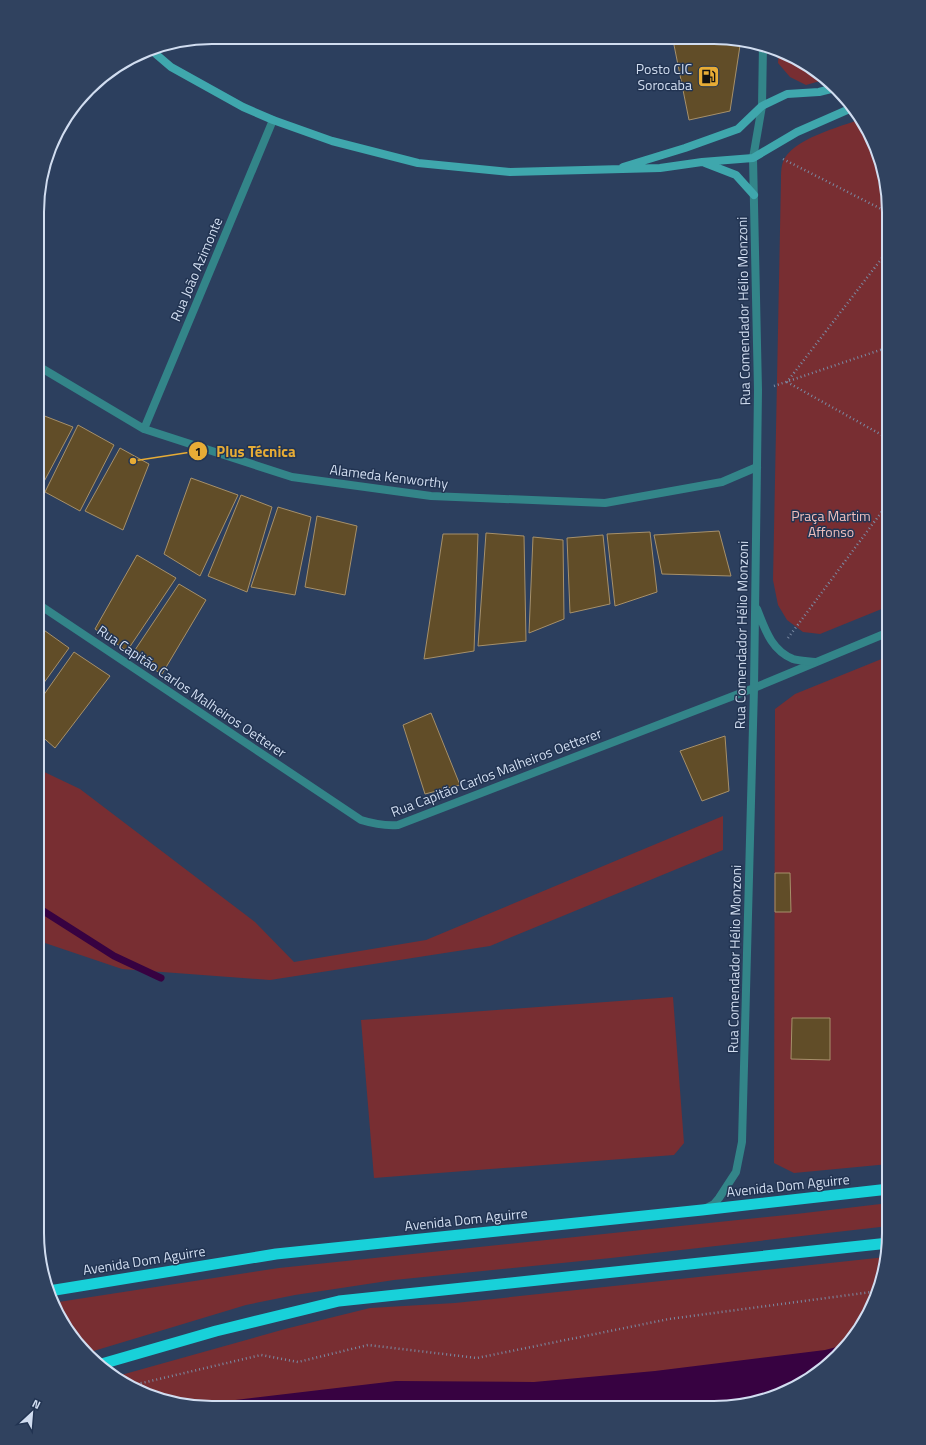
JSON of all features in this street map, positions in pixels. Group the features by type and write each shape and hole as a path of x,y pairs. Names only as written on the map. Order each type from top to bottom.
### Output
{"highway":[{"name":"Avenida Dom Aguirre","path":"54,1290 276,1254 882,1190"},
{"path":"106,1363 216,1331 339,1301 882,1244"}],"main road":[{"path":"156,54 171,67 242,107 273,120 332,141 418,163 510,172 660,168 702,162 753,158 797,132 847,110"},
{"path":"611,170 685,148 738,129 762,106 787,94 818,92 829,89"},
{"path":"702,162 736,175 754,196"}],"street":[{"name":"Rua Comendador Hélio Monzoni","path":"702,1210 714,1204 736,1172 742,1142 754,688 758,390 753,158 762,106 763,51"},
{"name":"Rua João Azimonte","path":"144,429 273,120"},
{"name":"Alameda Kenworthy","path":"44,370 144,429 292,477 431,496 605,503 722,482 757,467"},
{"path":"755,604 767,634 778,651 794,659 815,662"},
{"name":"Rua Capitão Carlos Malheiros Oetterer","path":"44,608 361,820 378,825 398,825 754,688 882,635"}],"path":[{"path":"766,150 882,209"},
{"path":"787,382 882,258"},
{"path":"758,390 787,382 882,348"},
{"path":"787,382 882,435"},
{"path":"778,651 882,511"},
{"path":"137,1384 261,1355 298,1362 368,1345 478,1358 669,1319 871,1292"}],"green space":[{"path":"778,57 789,61 808,72 819,81 806,85 790,77 778,63"},
{"name":"Praça Martim Affonso","path":"856,121 869,147 881,190 882,609 820,634 803,632 787,620 778,605 773,580 781,171 783,162 788,154 796,147 806,140"},
{"path":"882,659 882,1165 794,1173 774,1163 775,709 795,694"},
{"path":"44,772 80,789 255,922 294,962 426,940 723,816 723,850 490,946 270,980 122,969 45,943"},
{"path":"673,997 684,1143 674,1155 374,1178 361,1020"},
{"path":"882,1204 882,1227 611,1258 394,1280 295,1295 246,1305 92,1351 72,1327 59,1302 279,1268"},
{"path":"881,1258 873,1287 865,1308 854,1327 833,1352 808,1373 789,1384 768,1392 736,1400 201,1401 179,1398 158,1392 137,1384 121,1375 285,1329 370,1308 455,1303"}],"shaded area":[{"path":"838,1347 808,1373 789,1384 747,1398 725,1401 227,1401 396,1381 534,1382 655,1371 825,1350"}],"building":[{"name":"Posto CIC Sorocaba","path":"674,44 725,44 740,46 730,111 689,120"},
{"path":"44,416 73,427 44,482"},
{"path":"78,425 114,445 80,511 45,492"},
{"path":"120,448 149,464 123,530 85,511"},
{"path":"191,478 238,495 200,576 164,554"},
{"path":"241,495 272,507 247,592 208,576"},
{"path":"278,507 311,517 295,595 251,587"},
{"path":"317,516 357,526 345,595 305,587"},
{"path":"719,531 731,576 662,574 654,535"},
{"path":"650,532 657,592 615,606 607,534"},
{"path":"486,533 524,536 526,641 478,646"},
{"path":"443,534 478,534 474,651 424,659"},
{"path":"603,535 610,604 570,613 567,538"},
{"path":"533,537 563,540 564,619 529,633"},
{"path":"137,555 176,578 127,651 95,629"},
{"path":"179,584 206,600 162,674 131,656"},
{"path":"44,630 69,648 44,683"},
{"path":"74,652 110,676 55,748 44,738 44,694"},
{"path":"431,713 460,785 425,794 403,725"},
{"path":"725,736 729,791 702,801 680,751"},
{"path":"775,873 790,873 791,912 775,912"},
{"path":"792,1018 830,1018 830,1060 791,1059"}],"waterway":[{"path":"44,911 114,956 161,978"}],"place":[{"name":"Posto CIC Sorocaba","path":"708,76"},
{"name":"Plus Técnica","path":"133,461"}]}
